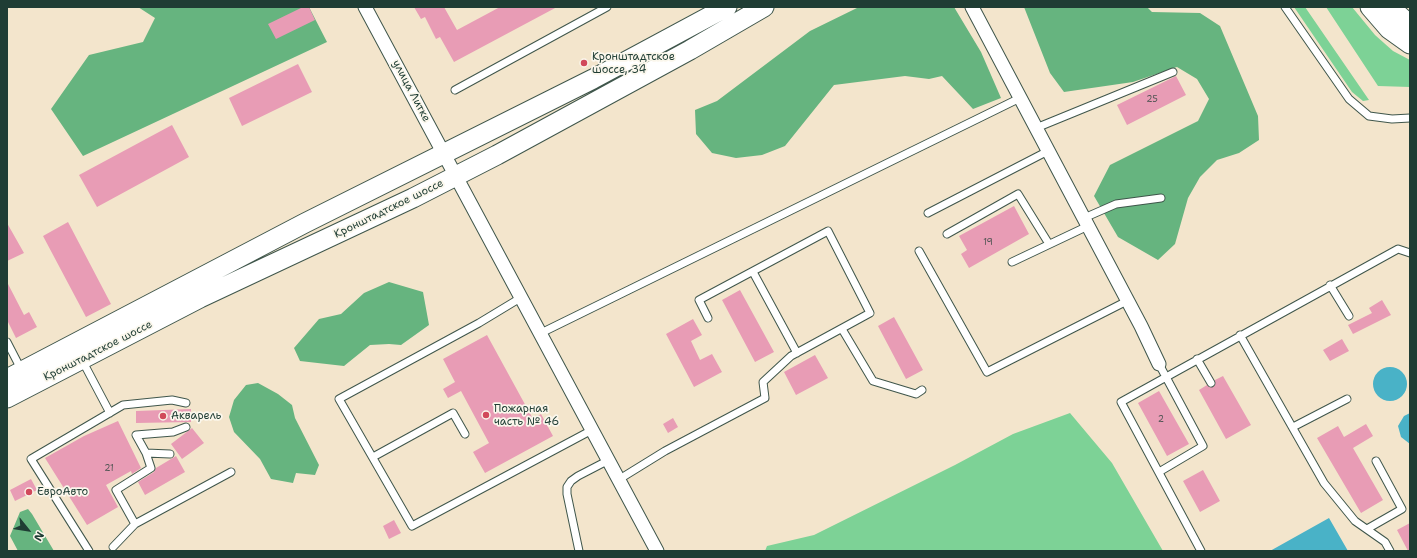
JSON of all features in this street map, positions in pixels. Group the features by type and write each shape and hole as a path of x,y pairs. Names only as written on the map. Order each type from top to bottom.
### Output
{"main road":[{"name":"Кронштадтское шоссе","path":"15,375 444,153 593,79 727,7"},
{"name":"Кронштадтское шоссе","path":"7,398 200,298 456,176 690,50 764,7"},
{"path":"1370,7 1389,29 1410,44"},
{"path":"1390,7 1410,25"}],"street":[{"name":"улица Литке","path":"365,7 657,551"},
{"path":"972,7 1086,222 1159,364"}],"lane":[{"path":"455,90 608,7"},
{"path":"1285,7 1349,99 1369,116 1392,119 1410,118"},
{"path":"1036,128 1172,72"},
{"path":"541,333 1020,98"},
{"path":"928,213 1048,151"},
{"path":"947,234 1018,194 1049,244"},
{"path":"1012,262 1049,244 1116,204 1161,198"},
{"path":"618,480 665,451 764,398 764,382 791,356 870,314 828,231 699,300 708,318"},
{"path":"1201,551 1121,402 1165,376 1398,249 1410,253"},
{"path":"919,251 987,372 1127,301"},
{"path":"753,272 797,353"},
{"path":"1330,286 1349,316"},
{"path":"522,297 479,323 340,399 412,526 592,430"},
{"path":"842,329 873,381 916,394 922,390"},
{"path":"1240,335 1324,482 1355,521 1385,542 1390,551"},
{"path":"7,342 15,375"},
{"path":"1197,359 1211,383"},
{"path":"82,360 110,413"},
{"path":"1159,364 1203,446 1159,472"},
{"path":"1293,428 1347,399"},
{"path":"89,551 31,459 123,405 172,400 186,403"},
{"path":"373,457 453,413 465,434"},
{"path":"135,524 116,490 151,468 146,453 136,434 173,432 186,427"},
{"path":"146,453 170,454"},
{"path":"579,551 567,494 567,487 571,481 578,476 607,460"},
{"path":"1367,529 1402,509 1376,461"},
{"path":"113,547 135,524 231,472"}],"green space":[{"path":"138,7 309,7 327,42 83,156 51,109 89,55 143,42 155,18"},
{"path":"859,7 954,7 981,52 1001,98 973,109 942,76 929,79 905,76 834,85 785,146 762,155 736,158 712,153 696,134 695,110 717,101 810,31"},
{"path":"1024,7 1147,7 1152,12 1200,13 1220,26 1258,116 1259,140 1239,153 1217,160 1200,177 1188,198 1175,244 1158,260 1118,237 1094,196 1110,165 1198,121 1209,99 1197,79 1177,67 1133,82 1064,92 1050,73"},
{"path":"1294,7 1305,7 1369,100 1363,101 1352,92"},
{"path":"1326,7 1352,7 1375,35 1393,51 1410,60 1410,87 1378,86"},
{"path":"389,282 423,292 429,325 401,345 370,345 344,366 300,361 294,348 319,319 341,314 364,293"},
{"path":"258,383 278,394 292,405 295,418 319,465 315,475 296,473 293,483 271,479 260,459 234,432 229,417 234,400 246,385"},
{"path":"1070,413 1112,463 1163,551 765,551 767,546 814,535 955,465 1013,434"},
{"path":"28,509 54,551 18,551 10,536 20,512"}],"water":[{"path":"1387,367 1393,367 1397,368 1404,374 1407,384 1406,391 1400,398 1393,401 1387,401 1383,400 1376,394 1373,387 1373,381 1374,377 1380,370"},
{"path":"1410,413 1410,444 1401,437 1398,426 1404,416"},
{"path":"1329,518 1348,551 1270,551"}],"building":[{"path":"303,7 309,7 315,20 276,39 268,24"},
{"path":"414,7 444,7 457,30 500,7 557,7 454,62 440,37 436,39 425,17 421,19"},
{"path":"298,64 312,92 242,126 229,98"},
{"path":"1176,76 1186,95 1127,125 1117,105"},
{"path":"172,125 189,157 97,207 79,175"},
{"path":"1014,206 1029,234 969,268 961,254 967,250 959,236"},
{"path":"68,222 111,304 86,317 43,236"},
{"path":"7,223 24,253 7,261"},
{"path":"7,282 24,315 29,312 37,327 16,338 7,320"},
{"path":"740,290 774,352 755,362 722,300"},
{"path":"1382,300 1391,315 1353,334 1348,325 1372,313 1369,308"},
{"path":"894,317 923,370 906,379 878,326"},
{"path":"693,319 702,335 691,341 700,360 712,354 722,372 694,387 666,334"},
{"path":"487,335 533,419 541,414 553,436 485,473 473,452 489,443 461,391 448,398 443,389 455,382 443,359"},
{"path":"1342,339 1349,351 1330,361 1323,350"},
{"path":"815,355 828,378 796,395 784,372"},
{"path":"1223,376 1251,425 1226,439 1199,390 1207,385 1213,387 1215,385 1215,380"},
{"path":"1159,391 1189,444 1167,456 1138,403"},
{"name":"Акварель","path":"191,409 191,422 136,423 136,411"},
{"path":"673,418 678,427 668,433 663,424"},
{"path":"118,421 141,468 132,474 131,471 106,485 118,507 87,525 45,458 84,436"},
{"path":"1366,424 1373,436 1353,448 1383,500 1361,513 1317,438 1338,426 1344,437"},
{"path":"192,428 204,443 182,459 171,444"},
{"path":"176,456 185,472 145,495 138,482 154,472 156,468"},
{"path":"1203,470 1220,501 1200,512 1183,481"},
{"path":"31,479 37,490 15,501 10,490"},
{"path":"394,520 401,533 389,539 383,526"},
{"path":"1410,523 1410,551 1408,551 1397,530"}],"place":[{"name":"Кронштадтское шоссе, 34","path":"584,63"},
{"name":"Пожарная часть № 46","path":"486,415"},
{"name":"Акварель","path":"163,416"},
{"name":"ЕвроАвто","path":"29,492"}]}
